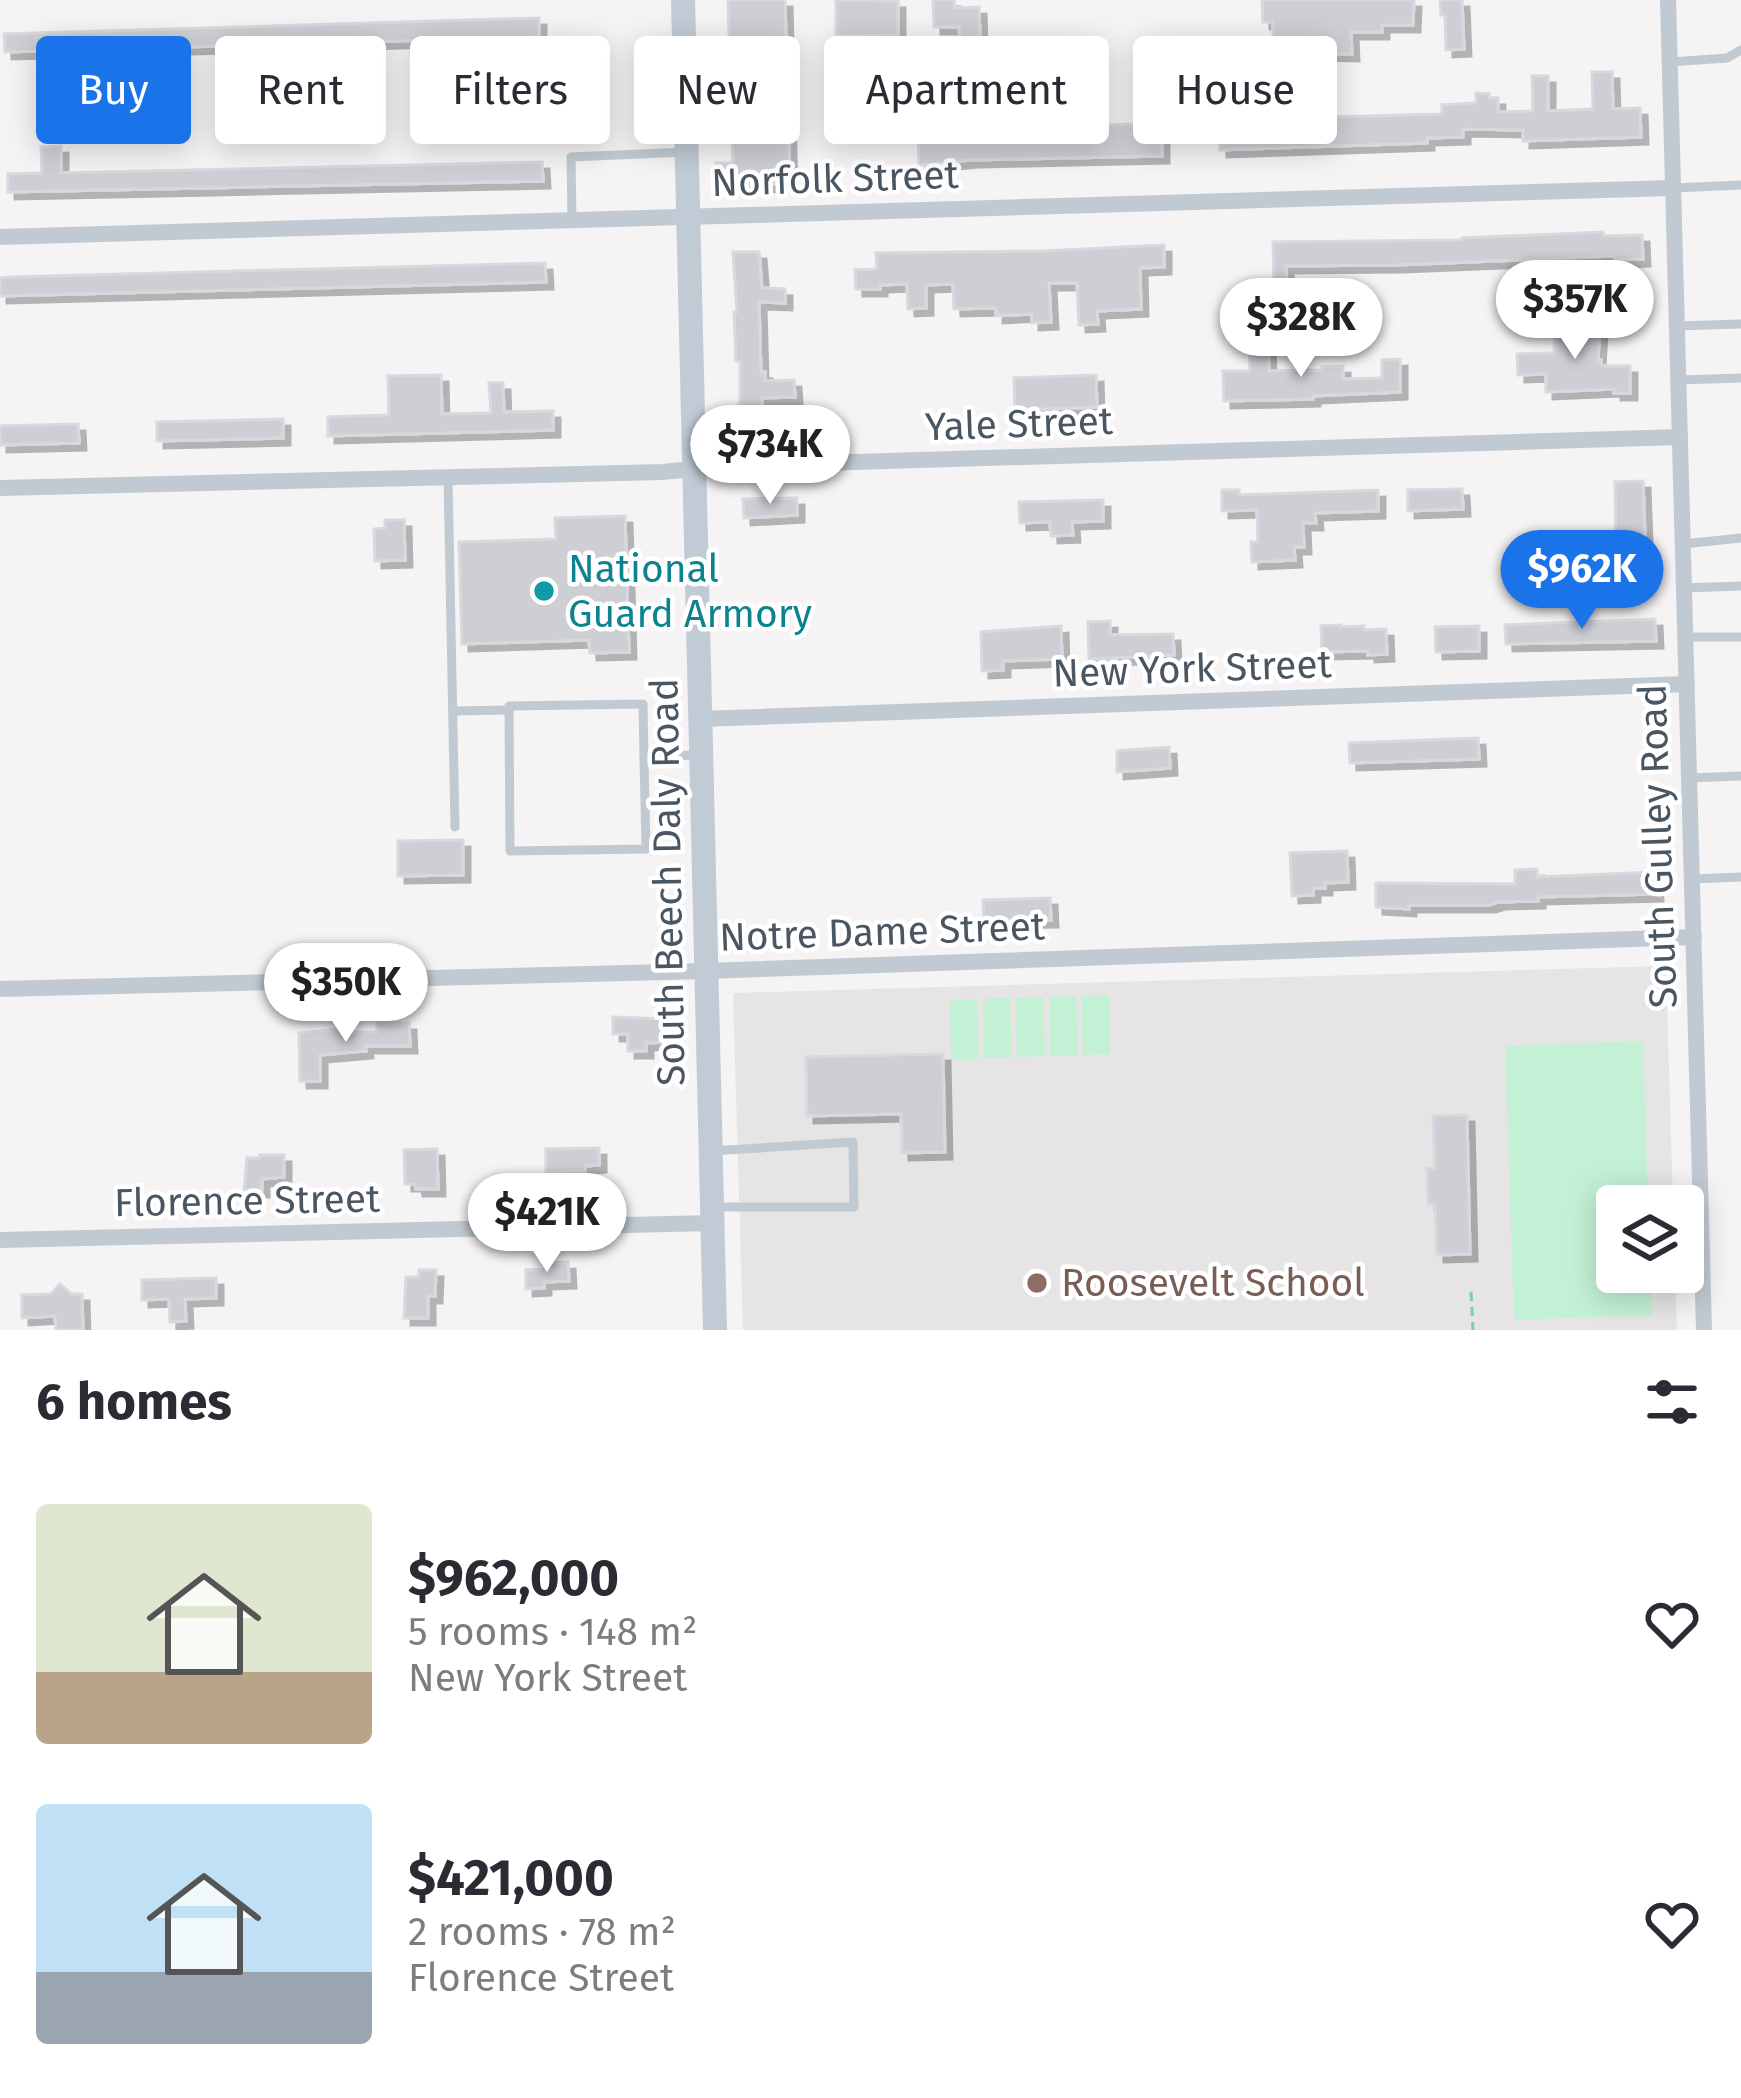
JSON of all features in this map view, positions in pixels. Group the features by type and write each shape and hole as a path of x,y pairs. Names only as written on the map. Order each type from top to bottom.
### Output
{"main road":[{"name":"South Beech Daly Road","path":"683,0 715,1330"}],"street":[{"name":"South Gulley Road","path":"1668,0 1704,1330"},
{"name":"Norfolk Street","path":"0,237 1673,188"},
{"name":"Yale Street","path":"0,488 1680,437"},
{"name":"New York Street","path":"700,719 1687,684"},
{"name":"Notre Dame Street","path":"0,989 706,971 1694,937"},
{"name":"Florence Street","path":"0,1240 712,1215"}],"lane":[{"path":"1670,62 1727,58 1741,50"},
{"path":"572,220 571,157 686,152"},
{"path":"1673,188 1741,185"},
{"path":"1677,326 1741,325"},
{"path":"1678,380 1741,378"},
{"path":"448,478 455,827"},
{"path":"1683,544 1741,538"},
{"path":"1684,589 1741,586"},
{"path":"1685,638 1741,637"},
{"path":"643,704 644,759 646,849 510,851 509,706 643,704"},
{"path":"453,711 509,710"},
{"path":"644,759 701,754"},
{"path":"1689,778 1741,776"},
{"path":"1692,879 1741,877"},
{"path":"711,1151 853,1142 854,1207 712,1215"}],"path":[{"path":"1471,1292 1473,1330"}],"shaded area":[{"path":"1666,966 1672,1185 1596,1185 1596,1293 1676,1293 1677,1330 743,1330 733,993"}],"green space":[{"path":"1109,995 1110,1054 1083,1055 1081,996"},
{"path":"1076,996 1078,1055 1050,1056 1049,997"},
{"path":"1043,997 1045,1056 1017,1057 1016,998"},
{"path":"1010,998 1012,1058 984,1058 983,999"},
{"path":"977,999 979,1059 951,1060 950,1000"},
{"path":"1643,1041 1647,1185 1596,1185 1596,1293 1651,1293 1652,1315 1514,1320 1505,1046"}],"building":[{"path":"728,0 785,0 786,36 729,36"},
{"path":"836,0 898,1 898,35 836,36"},
{"path":"933,0 954,0 954,8 979,7 980,36 960,36 959,27 934,27"},
{"path":"1262,0 1414,0 1413,25 1351,32 1352,54 1337,54 1337,36 1273,36 1273,22 1263,22"},
{"path":"1440,0 1462,0 1464,49 1446,50"},
{"path":"539,18 539,36 410,36 410,41 386,41 386,36 215,36 215,46 191,47 191,36 36,36 36,51 5,52 4,34"},
{"path":"1592,72 1612,72 1613,109 1640,108 1641,137 1523,141 1523,130 1463,129 1463,137 1427,138 1427,143 1220,150 1220,144 1337,144 1337,117 1442,114 1442,105 1476,103 1476,93 1498,98 1498,112 1533,111 1532,76 1548,76 1548,111 1593,109"},
{"path":"1133,124 1133,144 1162,144 1162,156 919,165 918,144 1109,144 1109,125"},
{"path":"732,144 789,144 790,184 716,186 716,163 733,163"},
{"path":"61,146 61,173 542,162 543,181 8,192 8,174 42,173 41,147"},
{"path":"1603,232 1603,236 1642,235 1643,259 1286,266 1288,306 1269,306 1268,287 1274,287 1273,242 1462,240"},
{"path":"1164,245 1164,267 1140,268 1141,309 1097,311 1098,324 1079,325 1077,283 1049,283 1051,322 1032,323 1032,314 996,316 996,308 954,309 953,284 926,285 926,308 908,309 907,284 856,289 855,270 877,269 876,253"},
{"path":"733,252 759,252 762,288 785,289 785,303 759,302 761,372 765,372 765,381 794,380 795,397 762,398 763,424 737,424 740,361 736,361"},
{"path":"545,263 546,282 0,296 0,278 10,277"},
{"path":"1555,320 1600,326 1598,360 1601,366 1630,366 1630,393 1614,393 1614,389 1546,392 1546,374 1518,375 1517,354 1554,353"},
{"path":"1268,337 1269,371 1343,366 1343,379 1382,378 1382,360 1400,359 1400,392 1224,401 1223,371 1250,371 1249,338"},
{"path":"441,375 442,414 491,413 489,383 503,383 504,412 553,411 553,430 328,436 328,417 389,415 388,376"},
{"path":"1096,375 1097,407 1015,410 1014,378"},
{"path":"283,419 283,438 157,441 157,422"},
{"path":"78,424 79,443 0,445 0,426"},
{"path":"1643,481 1645,537 1616,537 1615,482"},
{"path":"1462,489 1463,509 1408,511 1408,490"},
{"path":"1222,490 1239,490 1239,495 1378,490 1378,511 1315,513 1316,523 1303,523 1304,547 1294,547 1295,560 1252,562 1251,542 1258,542 1257,510 1222,511"},
{"path":"797,498 797,515 744,518 743,499"},
{"path":"1103,500 1103,521 1072,522 1073,535 1051,536 1050,522 1020,523 1019,502"},
{"name":"National Guard Armory","path":"625,516 629,652 590,653 589,640 462,644 459,542 556,539 555,518"},
{"path":"385,520 404,520 405,560 375,561 374,529 385,528"},
{"path":"1655,619 1656,641 1506,644 1505,625"},
{"path":"1110,621 1110,635 1173,634 1174,655 1089,659 1088,622"},
{"path":"1061,626 1062,659 1003,661 1003,670 982,671 981,632"},
{"path":"1321,626 1386,629 1387,654 1322,652"},
{"path":"1479,626 1479,651 1436,652 1435,627"},
{"path":"1478,738 1479,759 1350,763 1349,743"},
{"path":"1169,747 1170,768 1117,772 1117,751"},
{"path":"463,840 463,875 398,876 398,841"},
{"path":"1347,851 1348,882 1325,883 1325,888 1313,888 1313,895 1292,896 1290,853"},
{"path":"1537,869 1537,877 1655,872 1656,894 1376,907 1376,883 1515,884 1515,870"},
{"path":"1050,898 1051,920 984,921 983,900"},
{"path":"613,1017 666,1019 666,1042 646,1043 646,1051 628,1051 628,1034 613,1034"},
{"path":"377,1023 409,1023 410,1046 365,1046 366,1051 320,1055 320,1081 300,1081 299,1033 377,1032"},
{"path":"943,1054 945,1152 902,1153 901,1114 807,1116 806,1057"},
{"path":"1467,1115 1470,1254 1437,1255 1435,1204 1428,1204 1427,1168 1435,1168 1433,1116"},
{"path":"599,1148 599,1165 585,1166 585,1171 546,1172 546,1149"},
{"path":"437,1149 438,1189 405,1184 404,1150"},
{"path":"284,1155 284,1177 262,1179 262,1190 244,1190 247,1158"},
{"path":"568,1262 569,1281 526,1289 526,1270"},
{"path":"419,1270 436,1270 435,1296 428,1296 428,1318 404,1318 406,1277 419,1277"},
{"path":"216,1278 216,1298 185,1299 186,1321 170,1322 169,1299 142,1300 142,1280"},
{"path":"60,1284 71,1294 82,1294 83,1330 56,1330 55,1316 22,1318 22,1295 51,1294"}],"place":[{"name":"National Guard Armory","path":"544,591"},
{"name":"Roosevelt School","path":"1037,1283"}]}
